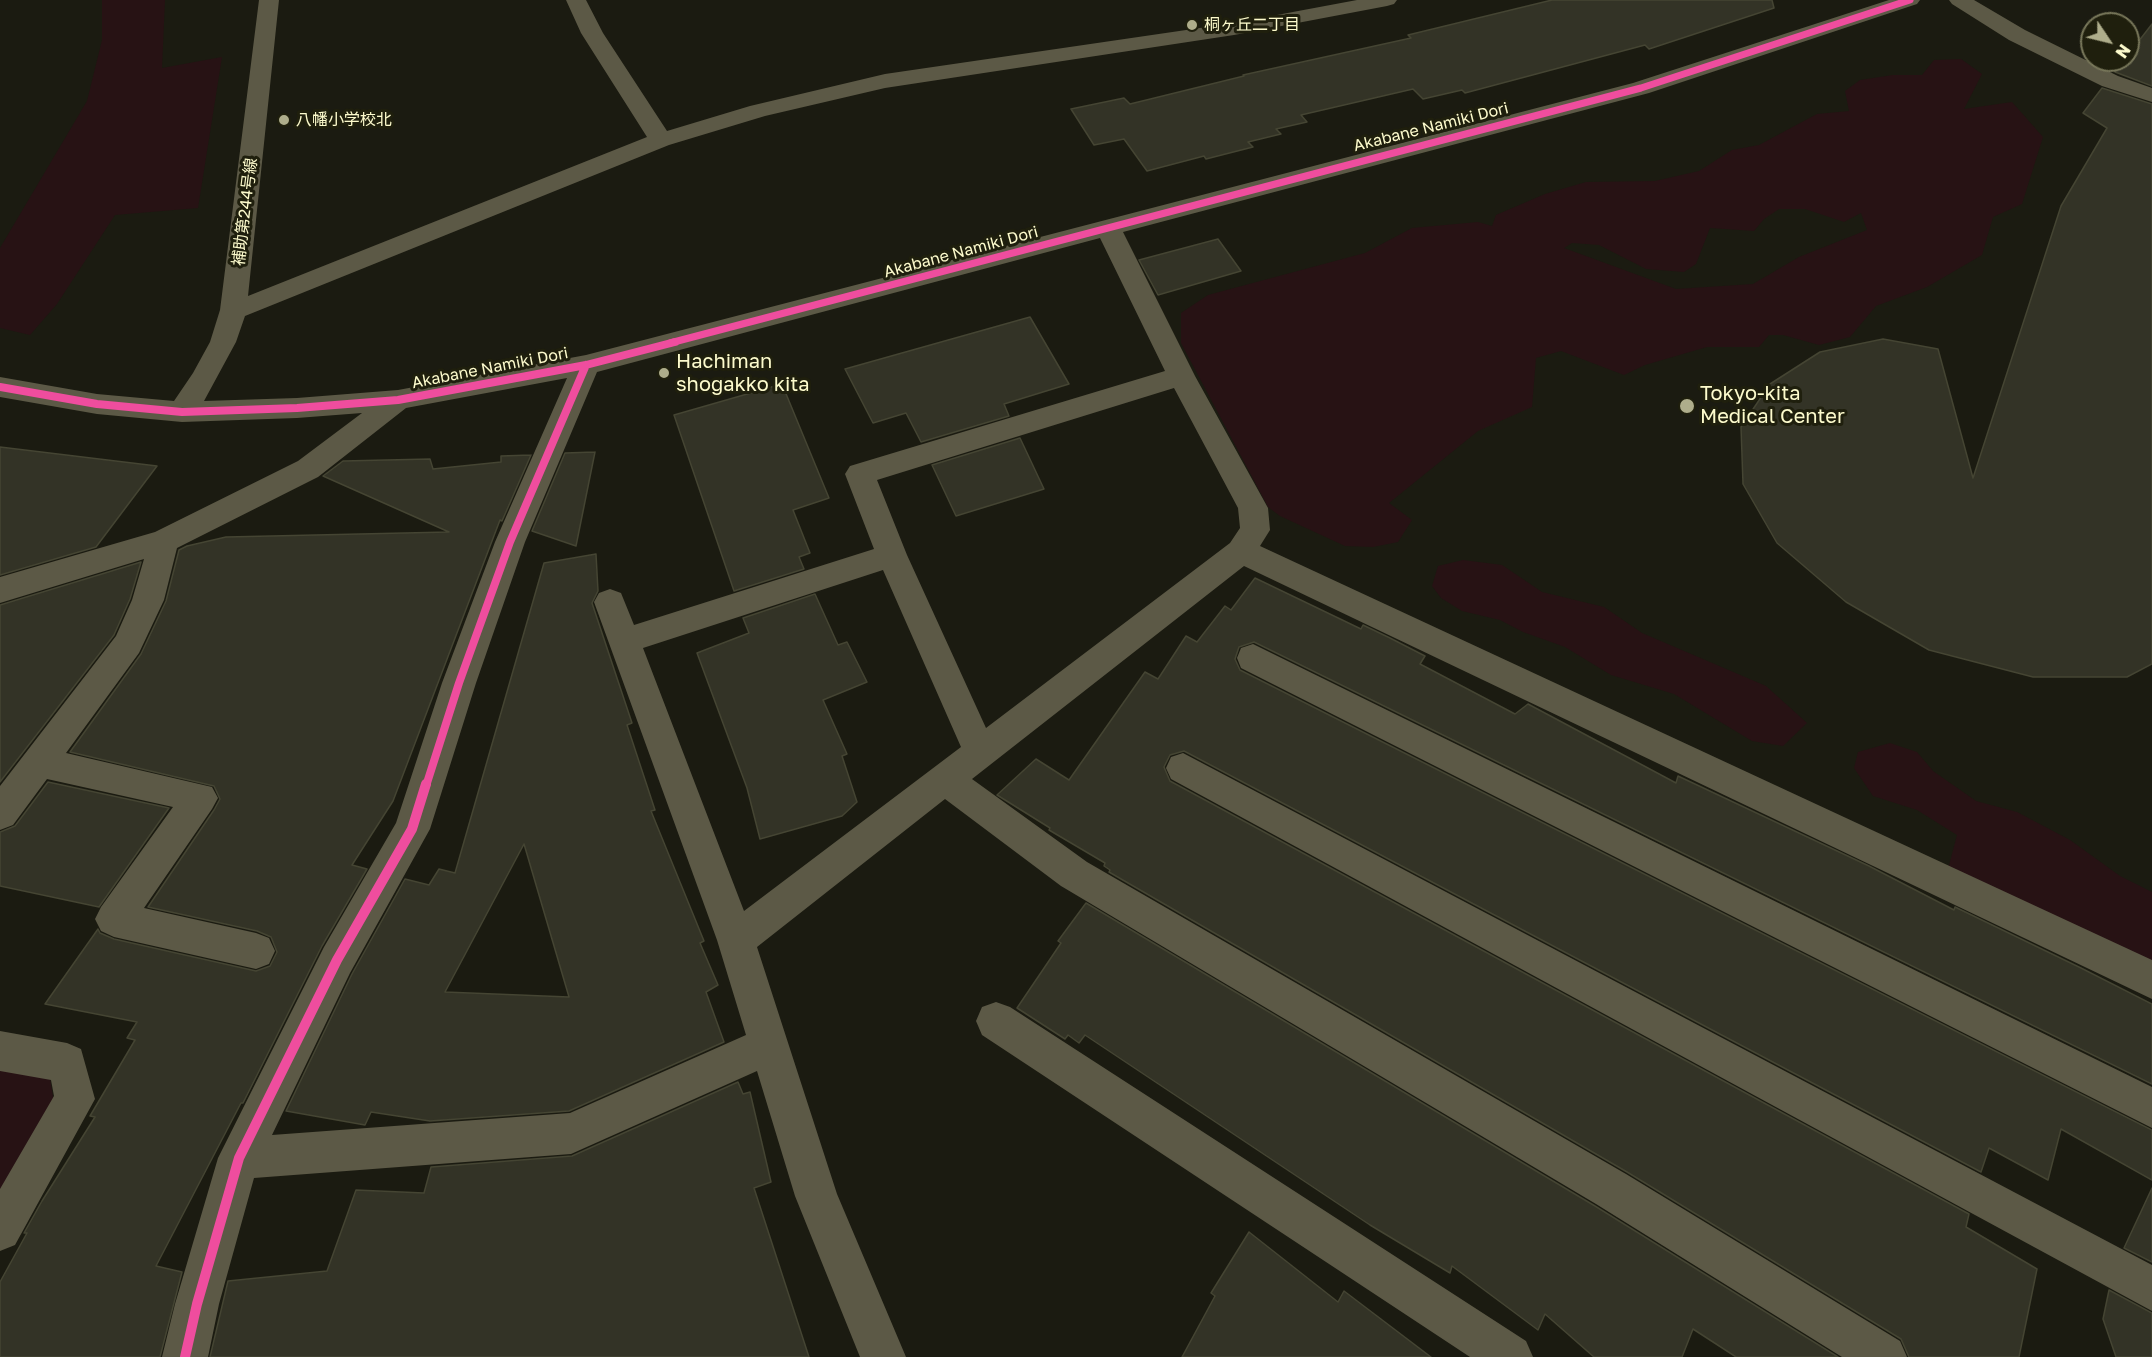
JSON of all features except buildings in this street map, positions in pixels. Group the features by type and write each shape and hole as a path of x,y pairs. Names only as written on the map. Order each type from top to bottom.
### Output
{"street":[{"name":"補助第244号線","path":"182,412 205,377 223,342 233,310 269,0"},
{"path":"576,0 592,33 662,140"},
{"path":"233,310 662,140 758,111 885,81 1257,25 1387,0"},
{"name":"Akabane Namiki Dori","path":"0,387 97,404 182,412 297,408 398,400 586,365 1641,88 1910,0"},
{"path":"1959,0 2017,34 2110,81 2152,95"},
{"path":"736,940 1241,551 1255,530 1253,508 1181,376 1108,228"},
{"path":"185,1357 197,1304 239,1158 337,960 412,829 459,683 510,542 586,365"},
{"path":"980,752 892,555 860,474 1181,376"},
{"path":"0,590 164,541 308,469 398,400"},
{"path":"0,814 128,644 148,600 164,541"},
{"path":"1241,551 2152,980"},
{"path":"625,641 892,555"},
{"path":"610,602 736,940 816,1196 883,1357"},
{"path":"1253,658 2152,1107"},
{"path":"39,762 200,798 114,919 256,951"},
{"path":"1183,768 2152,1288"},
{"path":"945,779 1074,874 1611,1189 1884,1357"},
{"path":"996,1021 1510,1357"},
{"path":"239,1158 571,1134 769,1045"},
{"path":"0,1051 67,1063 75,1099 0,1230"}],"shaded area":[{"path":"102,0 165,0 162,68 222,57 198,208 115,215 57,304 30,335 0,328 0,248 87,101 102,40"},
{"path":"1961,59 1982,74 1964,109 2012,102 2043,137 2022,204 1993,217 1982,255 1927,287 1876,306 1850,337 1819,345 1783,335 1769,335 1759,347 1707,347 1645,365 1624,375 1561,351 1536,358 1532,407 1478,431 1389,503 1412,520 1398,542 1373,547 1345,546 1280,516 1268,507 1181,343 1181,313 1208,295 1365,253 1412,228 1478,222 1492,226 1496,215 1545,194 1586,182 1655,181 1699,171 1732,150 1759,145 1817,114 1849,111 1845,91 1860,80 1893,75 1922,75 1934,60","holes":["1779,209 1805,209 1844,222 1861,213 1867,230 1799,257 1753,284 1676,289 1564,248 1572,243 1599,245 1646,269 1684,272 1696,264 1710,228 1754,231 1764,219"]},
{"path":"1463,560 1502,565 1542,592 1604,607 1642,633 1766,686 1807,723 1783,746 1752,741 1674,694 1611,675 1565,647 1523,632 1500,620 1462,611 1441,598 1432,586 1438,566"},
{"path":"1890,743 1917,752 1933,771 1976,801 2017,812 2070,840 2120,876 2152,892 2152,966 1948,869 1957,835 1917,810 1873,796 1854,768 1858,752"},
{"path":"0,1069 50,1078 55,1109 0,1202"}],"cycle path":[{"path":"0,387 97,404 182,412 297,408 398,400 586,365 1641,88 1910,0"},
{"path":"185,1357 197,1304 239,1158 337,960 412,829 459,683 510,542 586,365"}],"place":[{"name":"桐ヶ丘二丁目","path":"1192,25"},
{"name":"八幡小学校北","path":"284,120"},
{"name":"Hachiman shogakko kita","path":"664,373"},
{"name":"Tokyo-kita Medical Center","path":"1687,406"}]}
